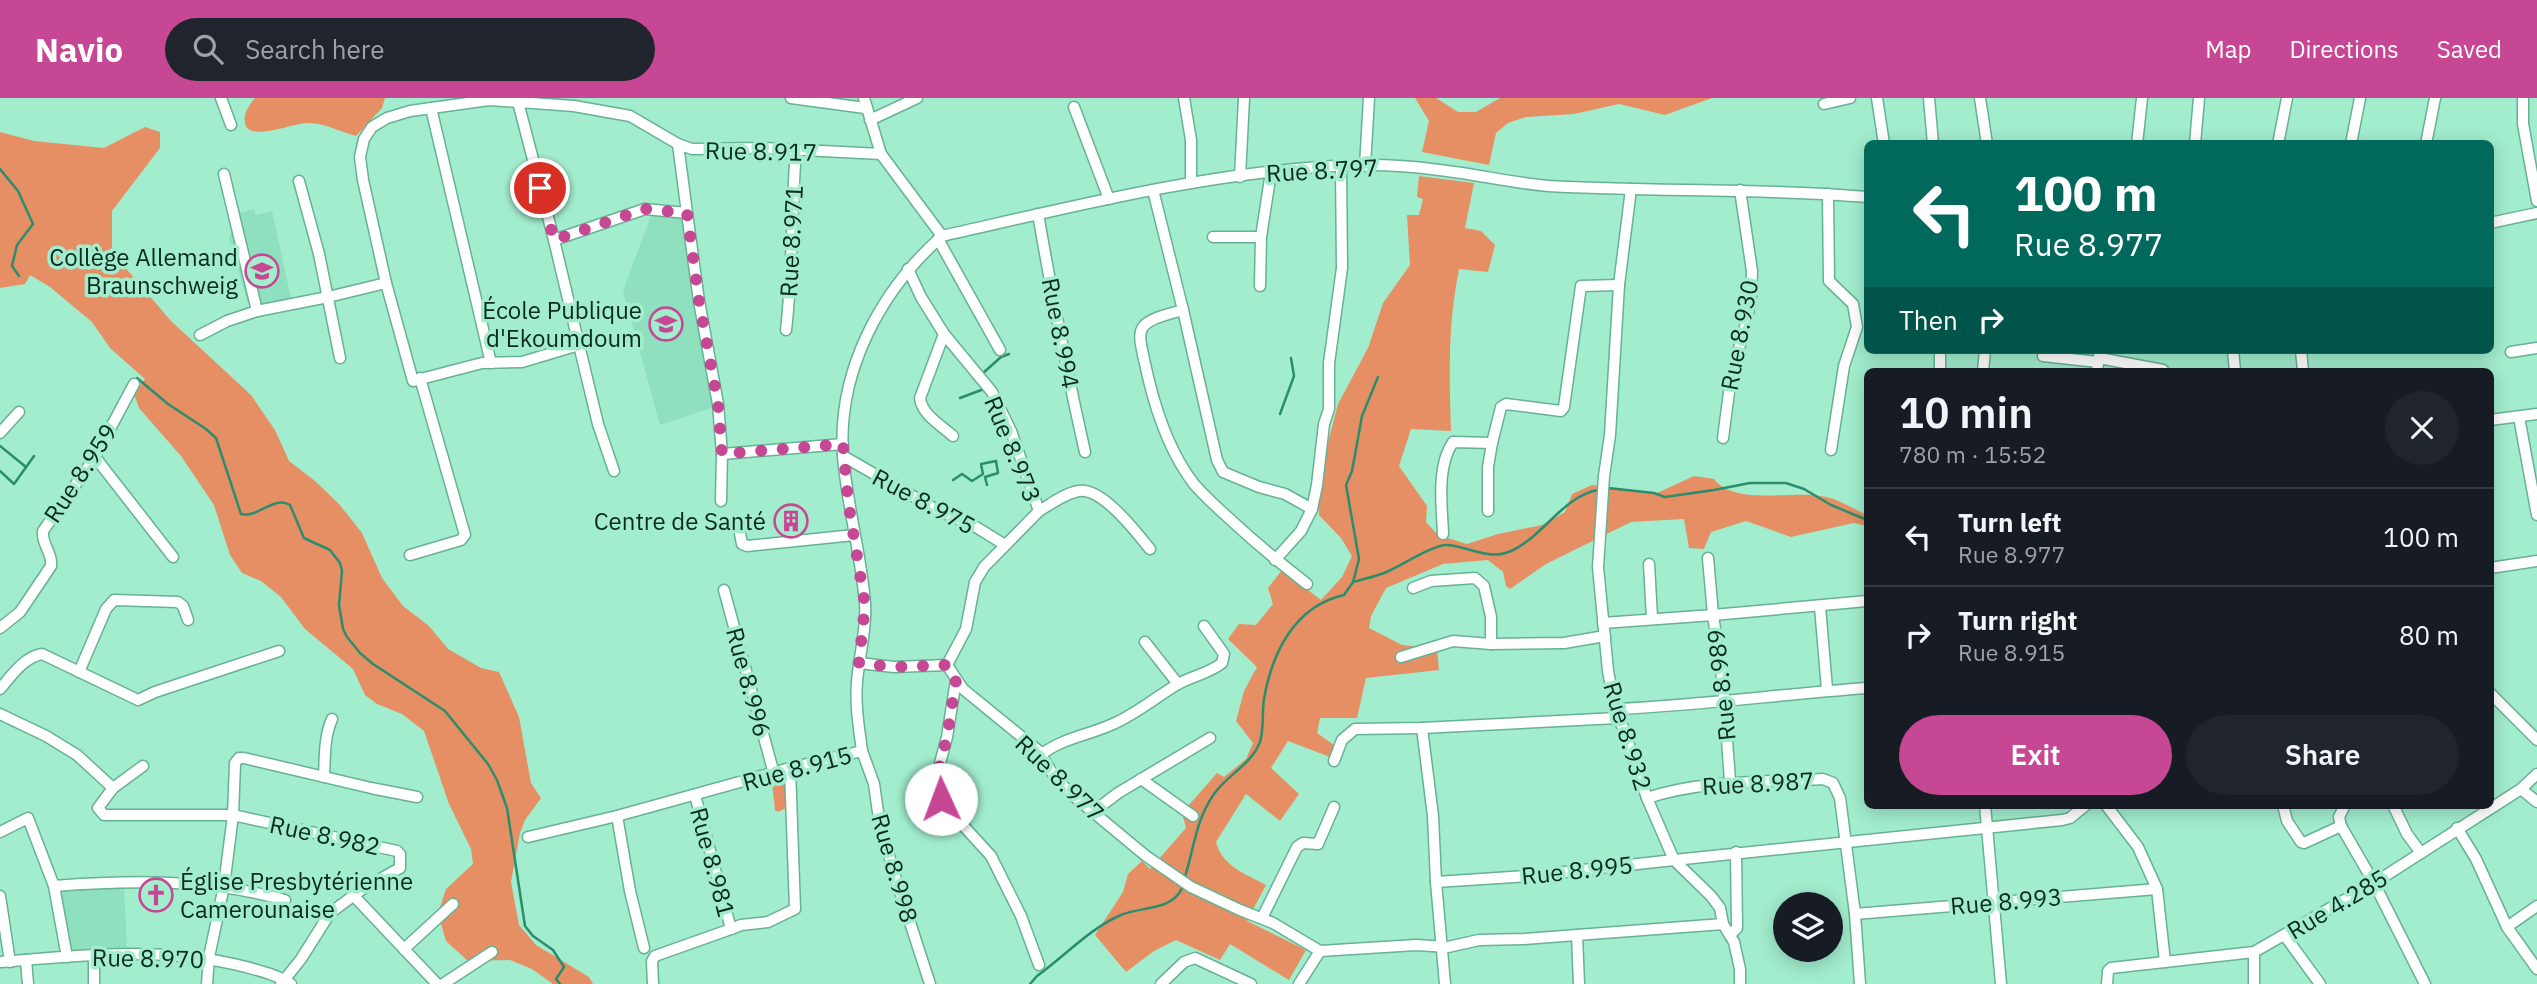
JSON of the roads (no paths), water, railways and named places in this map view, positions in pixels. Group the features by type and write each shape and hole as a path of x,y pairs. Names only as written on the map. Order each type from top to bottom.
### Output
{"street":[{"path":"221,98 231,125"},
{"path":"791,98 864,103 881,154 940,238 1000,351"},
{"path":"870,120 917,98"},
{"path":"1184,98 1191,140 1191,183"},
{"path":"1240,177 1244,98"},
{"path":"1365,166 1368,98"},
{"path":"1824,104 1850,98"},
{"path":"1877,98 1883,140"},
{"path":"1929,98 1933,140"},
{"path":"1980,98 1986,140"},
{"path":"2137,140 2142,98"},
{"path":"2195,140 2199,98"},
{"path":"2279,140 2287,98"},
{"path":"2352,140 2360,98"},
{"path":"2427,140 2435,98"},
{"path":"2523,98 2523,124 2537,201"},
{"name":"Rue 8.917","path":"420,378 413,381 362,180 360,157 364,139 372,127 387,118 427,105 489,100 574,106 621,113 692,149 764,148 881,154"},
{"path":"518,102 598,424 614,471"},
{"path":"427,105 491,363"},
{"path":"1074,107 1109,199"},
{"path":"678,144 699,301 718,404 722,454 721,501"},
{"name":"Rue 8.971","path":"786,330 790,298 791,208 796,150"},
{"path":"1275,560 1301,531 1312,509 1324,424 1329,409 1329,363 1342,268 1341,166"},
{"name":"Rue 8.797","path":"940,238 1038,214 1191,183 1341,166 1438,169 1508,182 1631,190 1740,190 1864,197"},
{"path":"1260,286 1261,237 1271,172"},
{"path":"224,174 257,311"},
{"path":"299,181 340,358"},
{"path":"1153,190 1217,460 1223,472 1285,494 1312,509"},
{"name":"Rue 8.932","path":"1631,190 1619,285 1610,435 1604,476 1598,567 1608,671 1617,714 1647,798 1674,860"},
{"name":"Rue 8.930","path":"1723,438 1731,377 1751,296 1752,271 1740,190"},
{"path":"1828,194 1829,281 1853,304 1857,327 1844,366 1831,450"},
{"path":"554,240 645,209 687,213"},
{"path":"2494,222 2537,213"},
{"name":"Rue 8.994","path":"1038,214 1058,333 1070,376 1085,452"},
{"path":"1213,237 1261,237"},
{"name":"Rue 8.915","path":"528,837 862,751 856,697 865,605 843,450 846,396 870,327 886,297 908,269 940,238"},
{"name":"Rue 8.973","path":"908,269 921,297 944,334 992,392 1011,431 1039,511 984,567 978,578 966,629 947,665"},
{"path":"200,335 227,321 257,311 386,283"},
{"path":"1488,511 1488,467 1502,407 1506,404 1561,411 1564,407 1581,286 1619,285"},
{"path":"1183,310 1151,319 1144,323 1140,332 1160,421 1171,446 1195,486 1275,560 1307,584"},
{"path":"944,334 920,404 925,412 953,436"},
{"path":"410,555 461,540 465,535 420,378 462,367 522,362 579,345"},
{"path":"2511,352 2537,348"},
{"path":"2043,356 2098,360 2150,368"},
{"name":"Rue 8.959","path":"0,628 20,612 51,566 43,542 43,531 95,457 134,384"},
{"path":"0,433 19,412"},
{"path":"2494,420 2537,414"},
{"path":"2519,417 2537,515"},
{"path":"1443,534 1443,472 1449,447 1452,442 1460,441 1492,443"},
{"path":"722,454 843,450"},
{"name":"Rue 8.975","path":"843,450 937,510 976,527 1005,545"},
{"path":"95,457 173,557"},
{"path":"1039,511 1077,491 1090,492 1113,509 1150,549"},
{"path":"739,528 743,544 747,546 854,535"},
{"path":"1708,558 1713,615 1864,601"},
{"path":"2494,567 2537,561"},
{"path":"1649,564 1652,618"},
{"path":"1413,588 1431,581 1475,578 1484,586 1491,617 1492,645"},
{"name":"Rue 8.996","path":"724,590 774,774"},
{"path":"79,672 106,608 114,600 178,602 183,606 188,620"},
{"path":"1820,607 1827,689"},
{"name":"Rue 8.989","path":"1603,623 1713,615 1730,781"},
{"path":"1042,754 1058,743 1133,714 1178,684 1216,668 1222,663 1224,654 1204,626"},
{"path":"1401,657 1453,641 1492,645 1564,643 1605,636"},
{"path":"1145,642 1178,684"},
{"path":"0,689 22,664 41,654 138,700 279,651"},
{"path":"859,663 894,667 947,665"},
{"name":"Rue 8.977","path":"947,665 956,680 976,701 1042,754 1061,785 1177,878 1191,887 1262,918 1320,951"},
{"path":"956,680 947,737 936,778 937,791 949,810 992,856 1021,916 1039,965"},
{"path":"1334,761 1342,740 1355,729 1422,729 1617,714 1827,689 1864,688"},
{"path":"2494,697 2537,740"},
{"path":"0,714 46,736 77,755 113,788"},
{"path":"324,777 327,736 332,719"},
{"path":"1422,729 1433,816 1445,984"},
{"path":"1093,812 1141,779 1210,738"},
{"name":"Rue 8.998","path":"862,751 874,784 879,819 893,870 930,984"},
{"path":"207,984 208,957 224,886 233,815 235,763 239,758 417,797"},
{"path":"143,766 113,788 98,808 104,815 233,815"},
{"path":"731,929 768,922 795,909 790,768"},
{"name":"Rue 4.285","path":"2494,805 2521,789 2537,774"},
{"path":"1141,779 1194,816"},
{"name":"Rue 8.987","path":"1647,798 1674,790 1730,781 1828,780 1833,783 1840,798 1846,841 1860,984"},
{"path":"2521,789 2537,802"},
{"name":"Rue 8.981","path":"653,984 653,958 731,929 695,795"},
{"path":"1262,918 1297,847 1303,843 1318,844 1334,807"},
{"path":"1985,809 2001,984"},
{"path":"1674,860 2062,820 2082,809"},
{"path":"2109,809 2138,847 2157,888 2165,962"},
{"path":"2284,809 2287,821 2304,843 2341,826"},
{"path":"2343,809 2339,817 2341,826 2374,883 2425,984"},
{"path":"2395,809 2407,834 2421,853"},
{"name":"Rue 4.285","path":"2108,984 2108,971 2111,968 2253,951 2285,936 2374,883 2488,809"},
{"name":"Rue 8.982","path":"233,815 397,851 400,854 400,868 354,895 325,918 285,982"},
{"path":"617,816 644,948"},
{"path":"0,832 28,818 54,886 67,957"},
{"path":"2457,828 2476,859 2489,893 2507,927 2537,969"},
{"path":"1730,935 1737,928 1736,852"},
{"path":"1674,860 1720,908 1723,924 1730,935 1740,969 1741,984"},
{"name":"Rue 8.995","path":"1436,882 1528,876 1674,860"},
{"path":"54,886 160,883 224,886 285,900"},
{"name":"Rue 8.993","path":"1855,914 2157,888"},
{"path":"354,895 437,984"},
{"path":"0,896 5,962"},
{"path":"404,949 453,904"},
{"path":"2507,927 2537,906"},
{"path":"1298,984 1320,951 1416,945 1443,947 1479,940 1723,924"},
{"path":"1577,935 1579,984"},
{"path":"2285,936 2320,984"},
{"path":"443,984 492,951"},
{"path":"2253,951 2254,984"},
{"name":"Rue 8.970","path":"5,962 67,957 183,955 208,957 285,982"},
{"path":"94,956 94,984"},
{"path":"1161,984 1184,962 1195,958 1251,984"},
{"path":"26,960 28,984"}],"waterway":[{"path":"0,169 18,191 33,224 17,245 12,266 19,276"},
{"path":"982,374 1001,357 1009,354"},
{"path":"1280,414 1294,376 1291,358"},
{"path":"1184,880 1199,825 1208,804 1219,787 1251,757 1260,742 1264,699 1280,648 1299,620 1312,609 1344,595 1353,582 1359,559 1346,485 1352,471 1362,416 1378,377"},
{"path":"137,378 216,438 241,514 254,513 278,503 290,505 304,538 330,550 340,563 342,571 339,605 347,637 373,664 445,711 488,764 507,808 525,926 533,936 553,950 564,967 556,979 560,984"},
{"path":"960,398 984,389"},
{"path":"0,446 26,467"},
{"path":"0,471 14,484 34,456"},
{"path":"953,480 962,474 972,481 983,474 981,464 996,461 998,473 985,477 987,485"},
{"path":"1608,488 1654,493 1665,497 1750,483 1786,483 1864,519"},
{"path":"1353,582 1384,573 1442,546 1456,546 1495,555 1511,551 1522,545 1574,500 1598,490"},
{"path":"1030,984 1099,927 1129,912 1164,904 1172,900 1183,886"}],"place":[{"name":"Collège Allemand Braunschweig","path":"262,271"},
{"name":"École Publique d'Ekoumdoum","path":"666,324"},
{"name":"Centre de Santé","path":"791,521"},
{"name":"Église Presbytérienne Camerounaise","path":"156,895"}]}
